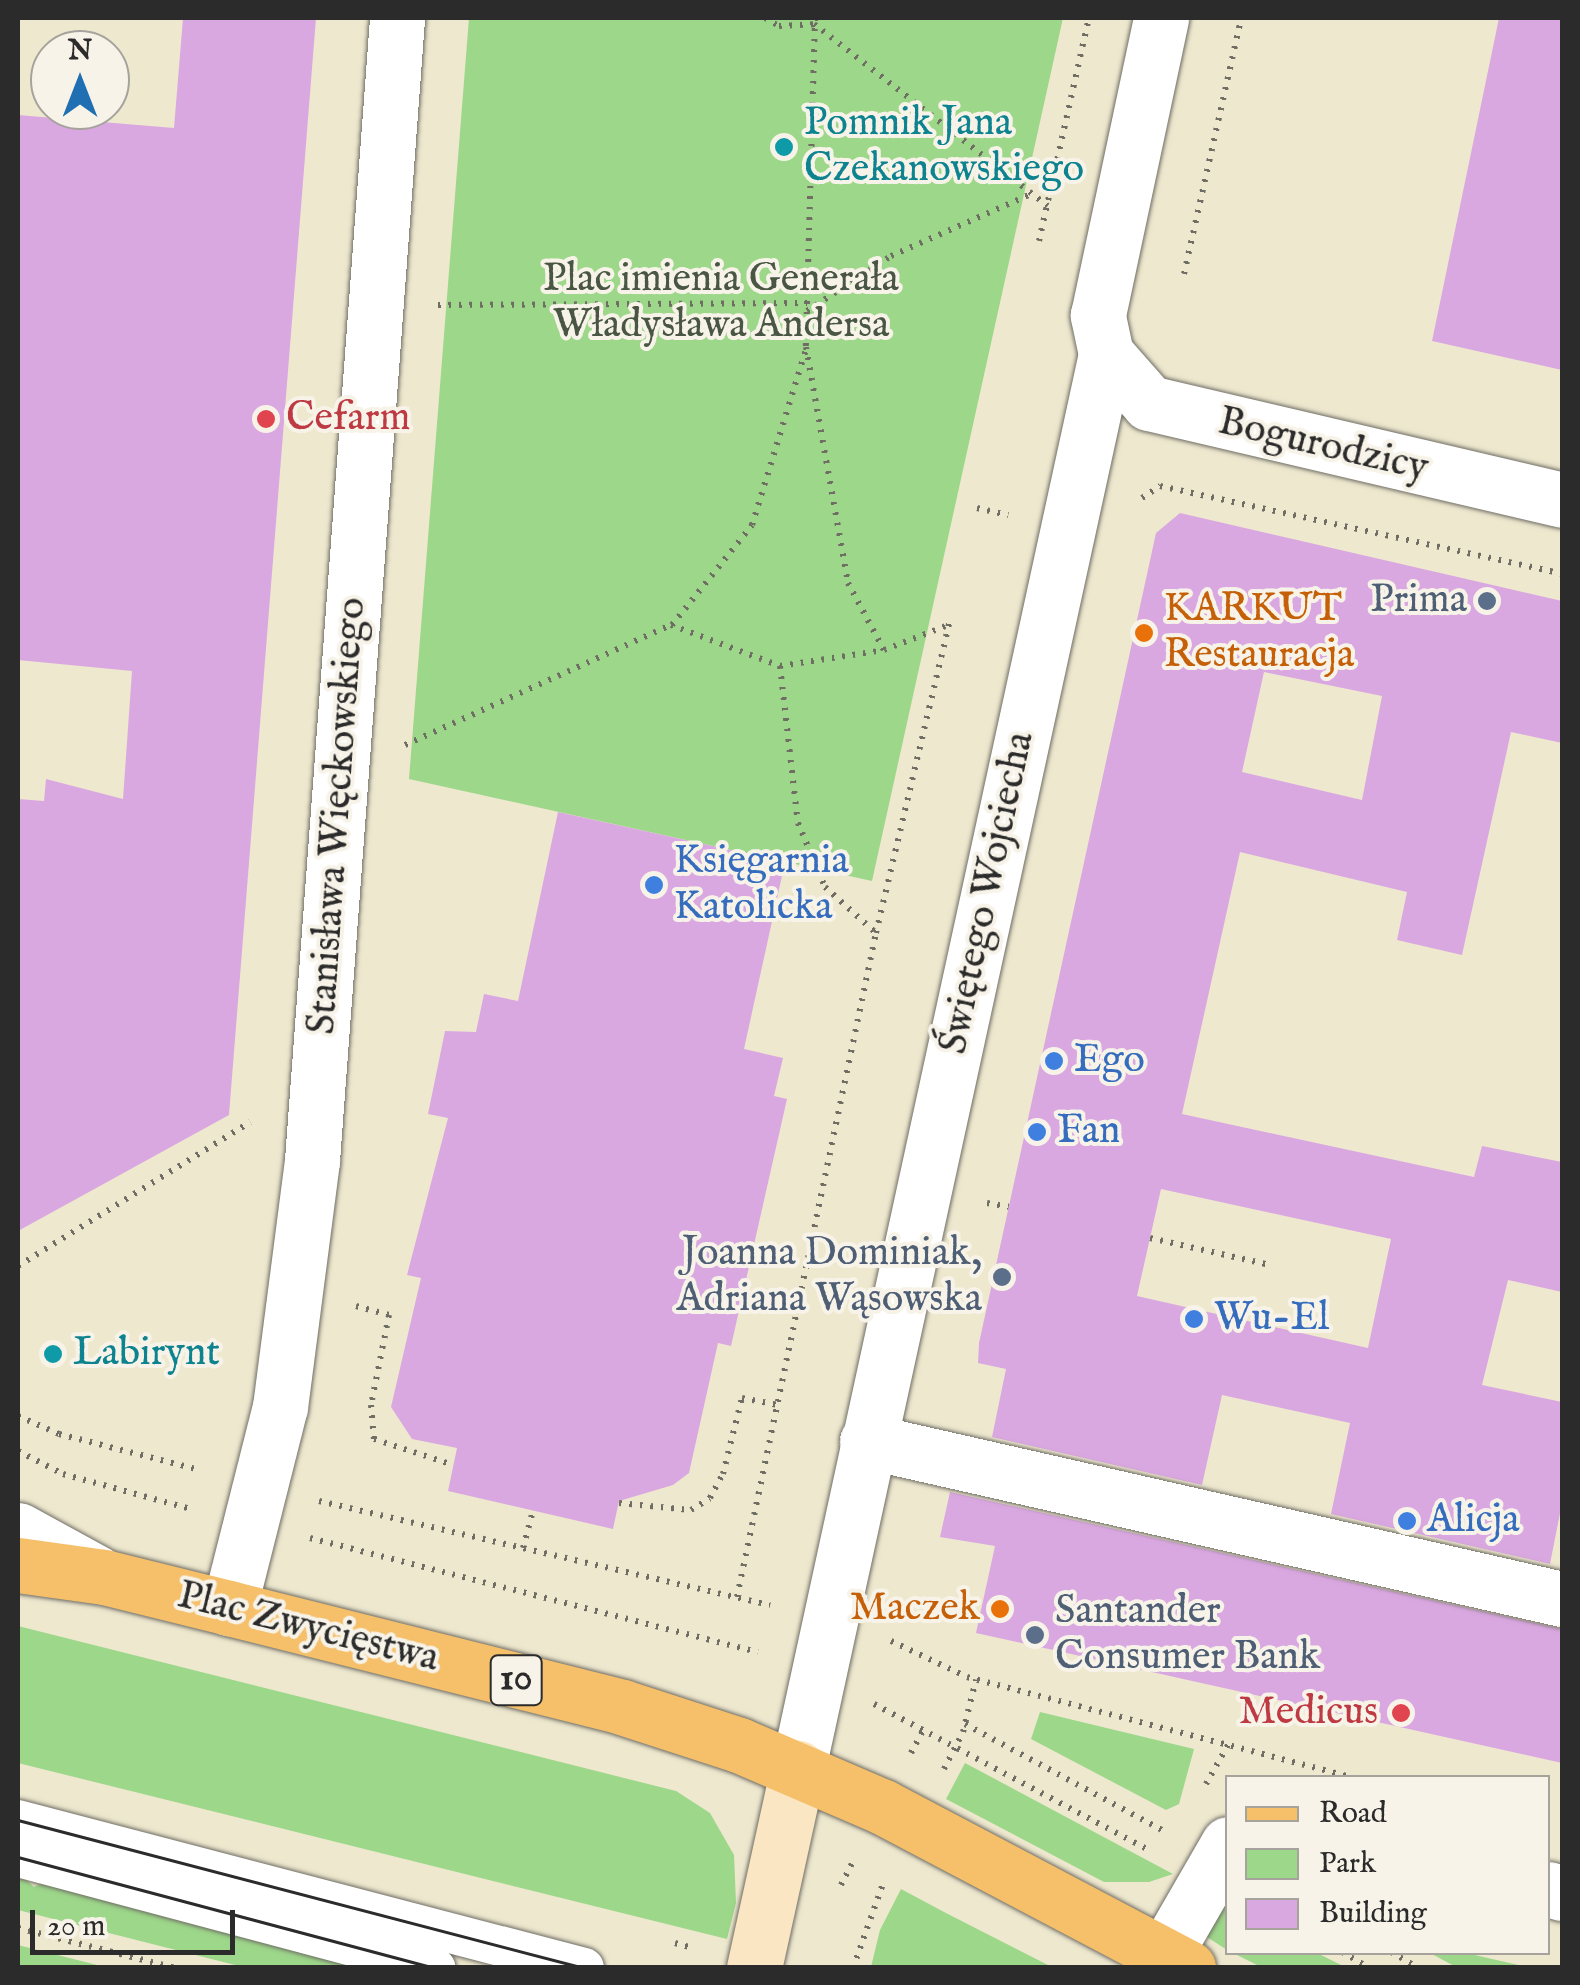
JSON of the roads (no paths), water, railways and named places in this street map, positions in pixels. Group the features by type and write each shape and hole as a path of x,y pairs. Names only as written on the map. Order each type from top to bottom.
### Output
{"main road":[{"name":"Plac Zwycięstwa","path":"18,1565 104,1577 622,1707 798,1768 1176,1961"}],"street":[{"name":"Stanisława Więckowskiego","path":"230,1608 289,1347 316,1122 397,18"},
{"name":"Świętego Wojciecha","path":"798,1768 1106,354 1098,316 1161,18"},
{"name":"Bogurodzicy","path":"1106,354 1150,404 1562,500"},
{"path":"867,1440 1562,1600"},
{"path":"18,1530 104,1577"},
{"name":"Plac Zwycięstwa","path":"18,1554 104,1577"},
{"path":"754,1968 798,1768"},
{"name":"Plac Zwycięstwa","path":"1176,1961 1216,1861"}],"lane":[{"path":"18,1820 584,1968"},
{"path":"18,1857 436,1968"}],"tram line":[{"path":"18,1820 584,1968"},
{"path":"18,1857 436,1968"}],"place":[{"name":"Pomnik Jana Czekanowskiego","path":"784,147"},
{"name":"Cefarm","path":"266,419"},
{"name":"Prima","path":"1487,601"},
{"name":"KARKUT Restauracja","path":"1144,633"},
{"name":"Księgarnia Katolicka","path":"654,885"},
{"name":"Ego","path":"1054,1061"},
{"name":"Fan","path":"1037,1132"},
{"name":"Joanna Dominiak, Adriana Wąsowska","path":"1002,1277"},
{"name":"Wu-El","path":"1194,1319"},
{"name":"Labirynt","path":"53,1354"},
{"name":"Alicja","path":"1407,1521"},
{"name":"Maczek","path":"1000,1609"},
{"name":"Santander Consumer Bank","path":"1035,1635"},
{"name":"Medicus","path":"1401,1713"}],"park label":[{"name":"Plac imienia Generała Władysława Andersa","path":"721,303"}]}
